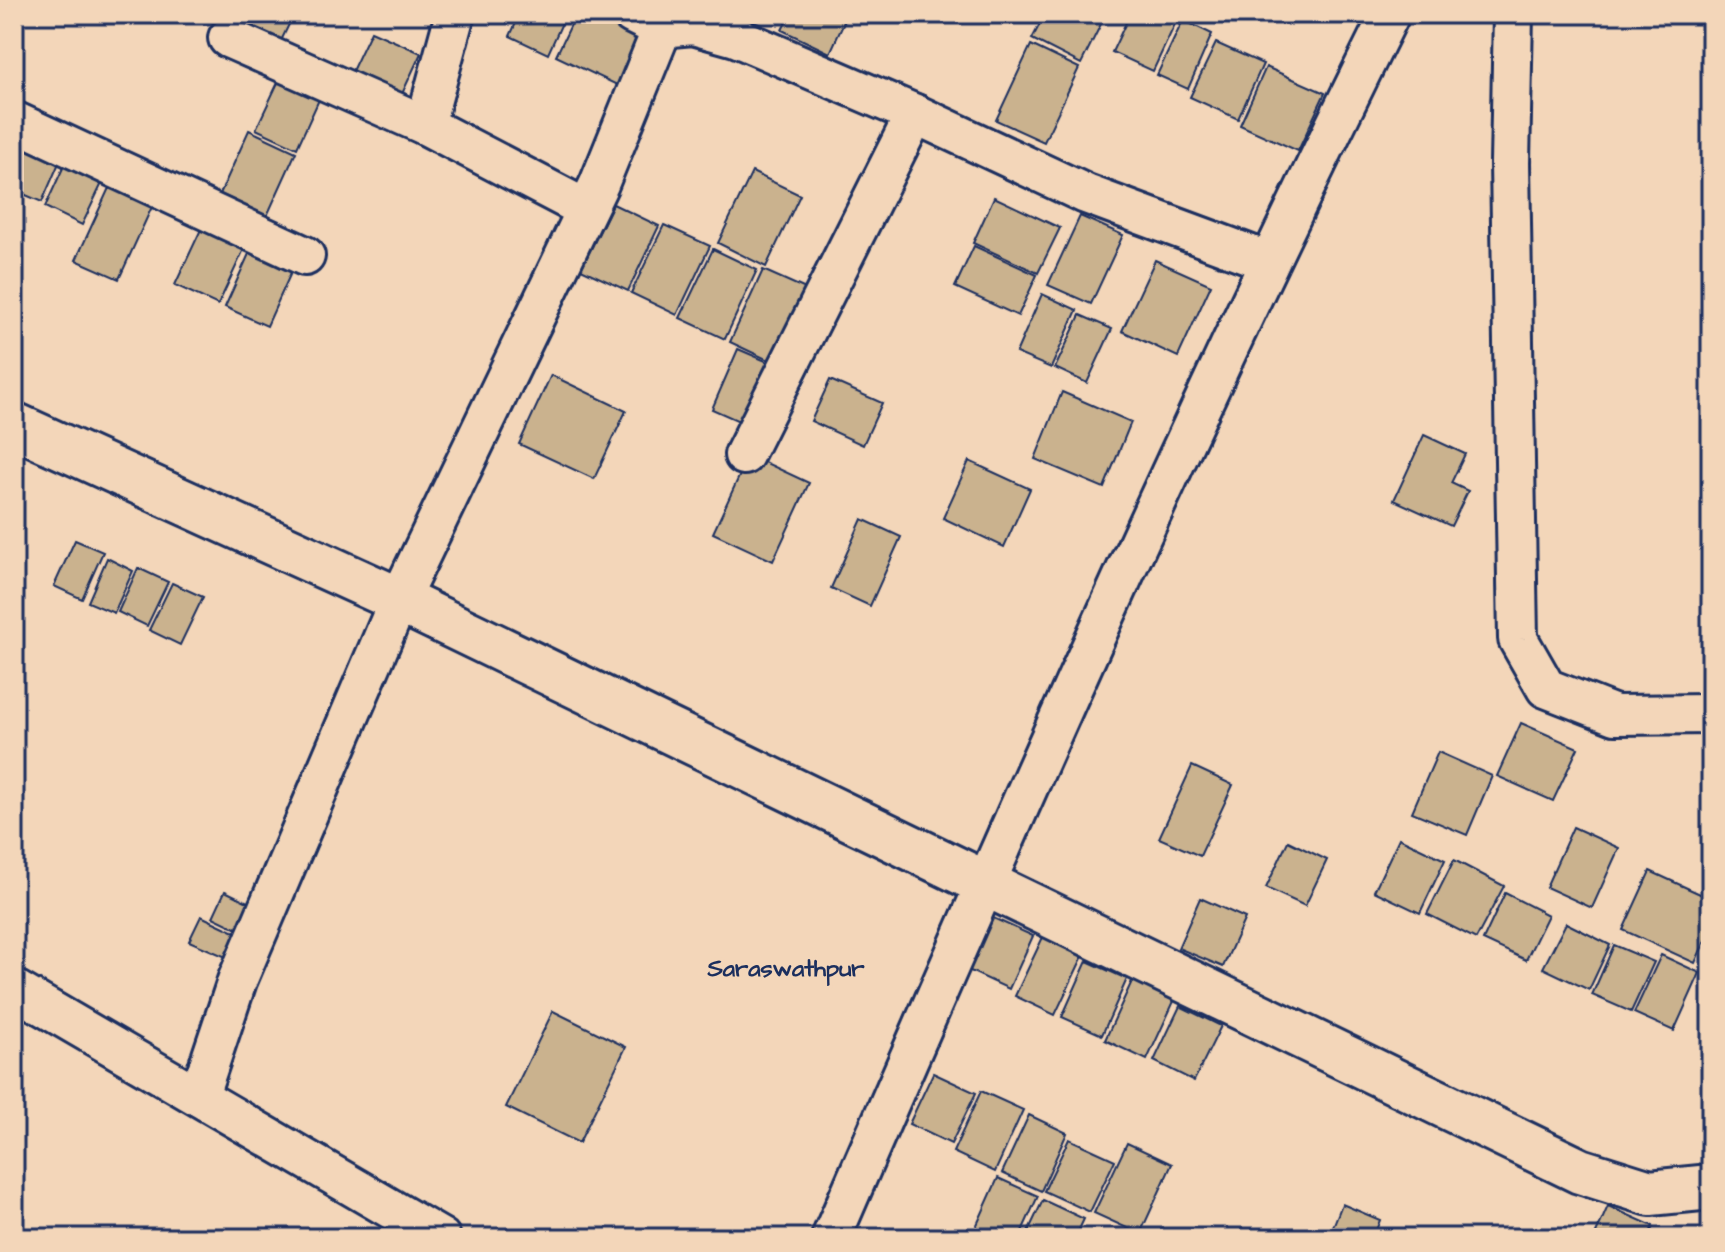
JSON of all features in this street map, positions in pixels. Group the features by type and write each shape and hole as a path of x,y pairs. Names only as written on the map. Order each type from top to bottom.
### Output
{"street":[{"path":"425,125 455,14"},
{"path":"831,1238 984,883 1267,261 1390,14"},
{"path":"1513,14 1510,163 1518,639 1546,688 1615,715 1711,714"},
{"path":"199,1095 237,981 399,600 586,209 653,19 693,25 736,37 915,114 1086,194 1267,261"},
{"path":"228,38 425,125 586,209"},
{"path":"744,455 915,114"},
{"path":"14,121 305,256"},
{"path":"14,425 399,600 1580,1171 1650,1193 1711,1187"},
{"path":"14,989 441,1238"}],"building":[{"path":"241,14 294,14 279,45 236,25"},
{"path":"520,14 566,14 548,54 510,36"},
{"path":"576,14 598,14 642,35 617,85 556,56"},
{"path":"790,14 848,14 830,53 782,30"},
{"path":"1045,14 1106,14 1081,64 1032,39"},
{"path":"1130,14 1160,14 1176,22 1153,71 1112,52"},
{"path":"1183,20 1212,34 1188,89 1157,75"},
{"path":"371,31 421,53 402,94 352,71"},
{"path":"1216,43 1263,64 1238,119 1190,97"},
{"path":"1031,45 1079,68 1044,142 996,120"},
{"path":"1266,67 1325,93 1298,151 1240,125"},
{"path":"282,74 322,93 297,148 256,129"},
{"path":"249,130 296,152 267,216 220,194"},
{"path":"27,140 62,156 42,202 14,190 14,171"},
{"path":"68,157 106,175 82,225 45,207"},
{"path":"752,172 800,195 766,267 718,243"},
{"path":"113,179 156,198 119,279 76,260"},
{"path":"994,197 1060,228 1038,273 973,243"},
{"path":"613,204 659,226 628,291 581,269"},
{"path":"1080,216 1123,235 1091,304 1048,285"},
{"path":"203,225 246,245 218,305 175,285"},
{"path":"664,225 710,246 677,315 631,293"},
{"path":"974,246 1037,275 1018,316 955,287"},
{"path":"252,247 294,266 267,326 225,307"},
{"path":"713,249 757,270 725,339 680,318"},
{"path":"1155,260 1211,285 1178,357 1122,331"},
{"path":"763,270 808,290 775,363 730,342"},
{"path":"1042,294 1077,310 1051,368 1016,353"},
{"path":"1080,315 1112,329 1087,383 1055,368"},
{"path":"738,349 775,365 748,425 712,409"},
{"path":"551,375 626,411 594,479 519,444"},
{"path":"830,380 882,403 863,445 811,421"},
{"path":"1062,392 1131,422 1104,488 1035,459"},
{"path":"1424,435 1465,454 1451,483 1468,491 1451,526 1394,500"},
{"path":"749,455 809,483 773,561 713,533"},
{"path":"969,461 1030,489 1004,547 943,518"},
{"path":"862,519 901,537 870,606 831,588"},
{"path":"75,540 103,552 82,599 54,586"},
{"path":"107,558 133,571 114,613 88,602"},
{"path":"138,568 168,582 147,626 118,612"},
{"path":"172,583 203,597 180,645 149,630"},
{"path":"1521,723 1578,748 1553,801 1497,776"},
{"path":"1438,752 1492,776 1467,835 1412,812"},
{"path":"1192,766 1233,785 1200,856 1159,838"},
{"path":"1573,827 1619,848 1592,908 1546,887"},
{"path":"1399,838 1445,860 1420,913 1374,891"},
{"path":"1288,841 1327,860 1305,906 1266,888"},
{"path":"1454,860 1504,886 1476,939 1427,914"},
{"path":"1650,871 1711,899 1711,928 1695,963 1623,930"},
{"path":"225,891 254,905 242,931 213,917"},
{"path":"1505,893 1548,915 1526,960 1483,940"},
{"path":"1200,898 1245,918 1223,967 1178,948"},
{"path":"201,916 237,933 226,957 189,941"},
{"path":"991,917 1033,936 1009,989 968,970"},
{"path":"1566,923 1610,945 1589,990 1543,968"},
{"path":"1043,937 1083,956 1055,1015 1015,996"},
{"path":"1614,945 1654,962 1631,1012 1592,995"},
{"path":"1661,955 1700,973 1674,1031 1634,1013"},
{"path":"1087,961 1127,979 1102,1035 1062,1017"},
{"path":"1133,979 1175,999 1147,1060 1105,1040"},
{"path":"1180,1006 1221,1026 1194,1081 1154,1061"},
{"path":"553,1011 626,1047 579,1143 506,1107"},
{"path":"933,1073 976,1093 951,1144 909,1124"},
{"path":"981,1091 1023,1110 995,1172 953,1152"},
{"path":"1029,1115 1067,1133 1041,1191 1002,1173"},
{"path":"1069,1139 1115,1160 1090,1212 1044,1191"},
{"path":"1127,1143 1172,1164 1140,1234 1094,1213"},
{"path":"998,1178 1038,1196 1019,1238 971,1238"},
{"path":"1043,1200 1084,1219 1075,1238 1025,1238"},
{"path":"1342,1204 1380,1220 1373,1238 1329,1237"},
{"path":"1608,1206 1653,1226 1648,1238 1594,1238"}],"district":[{"name":"Saraswathpur","path":"786,968"}]}
